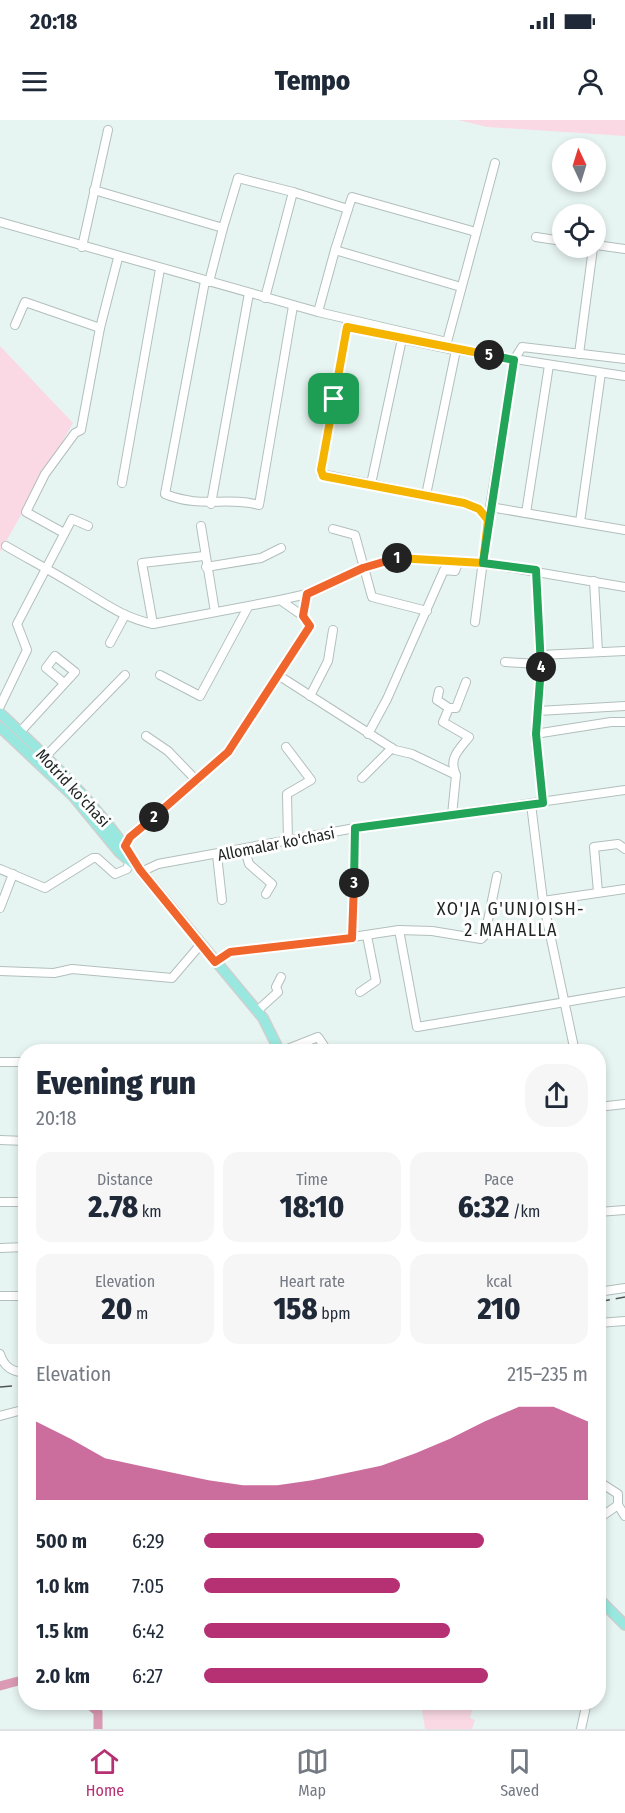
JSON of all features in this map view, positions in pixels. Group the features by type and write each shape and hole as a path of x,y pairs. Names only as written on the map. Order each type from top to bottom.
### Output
{"main road":[{"name":"Motrid ko'chasi","path":"0,713 45,757 125,846 141,871 257,1011 276,1044"},
{"name":"Motrid ko'chasi","path":"0,728 73,796 118,852 141,871"},
{"path":"606,1606 625,1625"}],"street":[{"path":"82,247 108,130"},
{"path":"426,495 461,287 495,163"},
{"path":"293,306 259,505 243,501 211,504 185,502 165,494 207,281 238,178 348,209"},
{"path":"94,190 223,228"},
{"path":"265,298 293,192"},
{"path":"318,312 352,197 477,232"},
{"path":"0,222 118,258 318,312 348,324 402,339 451,347"},
{"path":"536,237 552,239"},
{"path":"606,247 625,249"},
{"path":"335,250 461,287"},
{"path":"64,533 26,513 45,474 75,433 81,430 100,328 118,258"},
{"path":"579,354 592,258"},
{"path":"122,483 160,269"},
{"path":"211,504 249,293"},
{"path":"15,325 25,302 100,328"},
{"path":"348,324 514,360 625,376"},
{"path":"348,324 321,474 426,495 479,509 488,520"},
{"path":"371,484 402,339"},
{"path":"475,622 488,520 514,360 522,347 625,359"},
{"path":"526,513 549,365"},
{"path":"580,522 601,373"},
{"path":"490,507 625,530"},
{"path":"0,706 27,650 17,624 72,519 88,526"},
{"path":"201,526 204,556 215,612"},
{"path":"333,529 355,535 372,597 427,611"},
{"path":"6,546 124,617 153,624 307,594 363,568 396,558 483,563 536,570 625,587"},
{"path":"206,567 261,558 281,548"},
{"path":"153,624 142,563 204,556"},
{"path":"368,734 427,611 444,570 455,571 459,561"},
{"path":"536,570 540,655 536,734 543,803"},
{"path":"594,580 597,652"},
{"path":"303,616 307,594"},
{"path":"125,846 130,837 228,752 310,626 303,616 280,600"},
{"path":"160,675 200,696 248,607"},
{"path":"110,643 124,617"},
{"path":"310,696 328,660 333,630"},
{"path":"540,655 625,651"},
{"path":"505,662 540,664"},
{"path":"45,757 125,675"},
{"path":"278,675 392,748 412,754 456,775"},
{"path":"20,732 64,682"},
{"path":"439,691 437,700 449,708 456,708 466,682"},
{"path":"538,711 625,706"},
{"path":"449,708 443,722 469,737 453,758 452,767 456,775 452,815"},
{"path":"536,734 611,722 625,722"},
{"path":"146,736 168,751 196,781"},
{"path":"286,747 311,780 287,794 288,841"},
{"path":"362,778 392,748"},
{"name":"Allomalar ko'chasi","path":"141,871 158,864 245,850 355,828 625,790"},
{"path":"531,804 543,901 573,1044"},
{"path":"352,938 355,828"},
{"path":"598,892 594,847 618,844 625,849"},
{"path":"245,850 249,864 272,884 266,894"},
{"path":"217,855 222,900"},
{"path":"0,869 45,888 93,858 97,858 115,874 127,869 130,861"},
{"path":"0,908 13,874"},
{"path":"215,962 230,952 352,938 399,930 483,938 497,876"},
{"path":"543,901 625,889"},
{"path":"399,930 417,1027 625,994"},
{"path":"360,992 376,981 367,936"},
{"path":"0,971 54,973 72,969 172,978 201,944"},
{"path":"257,1011 278,992 276,987 281,977"},
{"path":"298,1044 318,1037 323,1044"},
{"path":"0,1062 18,1062"},
{"path":"606,1106 625,1104"},
{"path":"0,1140 18,1140"},
{"path":"0,1202 18,1202"},
{"path":"606,1211 625,1210"},
{"path":"0,1248 18,1247"},
{"path":"606,1291 625,1288"},
{"path":"0,1296 18,1296"},
{"path":"606,1322 625,1321"},
{"path":"0,1354 3,1363 11,1370 18,1371"},
{"path":"0,1416 18,1411"},
{"path":"606,1486 618,1494 618,1505 625,1516"},
{"path":"606,1514 618,1505"},
{"path":"581,1729 585,1710"}],"shaded area":[{"path":"458,120 625,120 625,136 487,127"},
{"path":"0,346 73,423 0,552"},
{"path":"422,1710 472,1710 470,1718 475,1720 472,1729 425,1729"}],"waterway":[{"path":"0,1686 18,1681"},
{"path":"96,1710 98,1712 98,1729"}],"railway":[{"path":"606,1301 625,1297"},
{"path":"0,1387 18,1386"}],"district":[{"name":"XO'JA G'UNJOISH- 2 MAHALLA","path":"511,919"}],"route":[{"path":"334,399 321,474 464,503 479,509 488,520 483,563 396,558 363,568 307,594 303,616 310,626 228,752 130,837 125,846 140,870 215,962 230,952 352,938 356,860 355,828 543,803 536,751 541,683 536,570 483,563 514,360 347,327 334,399"}]}
